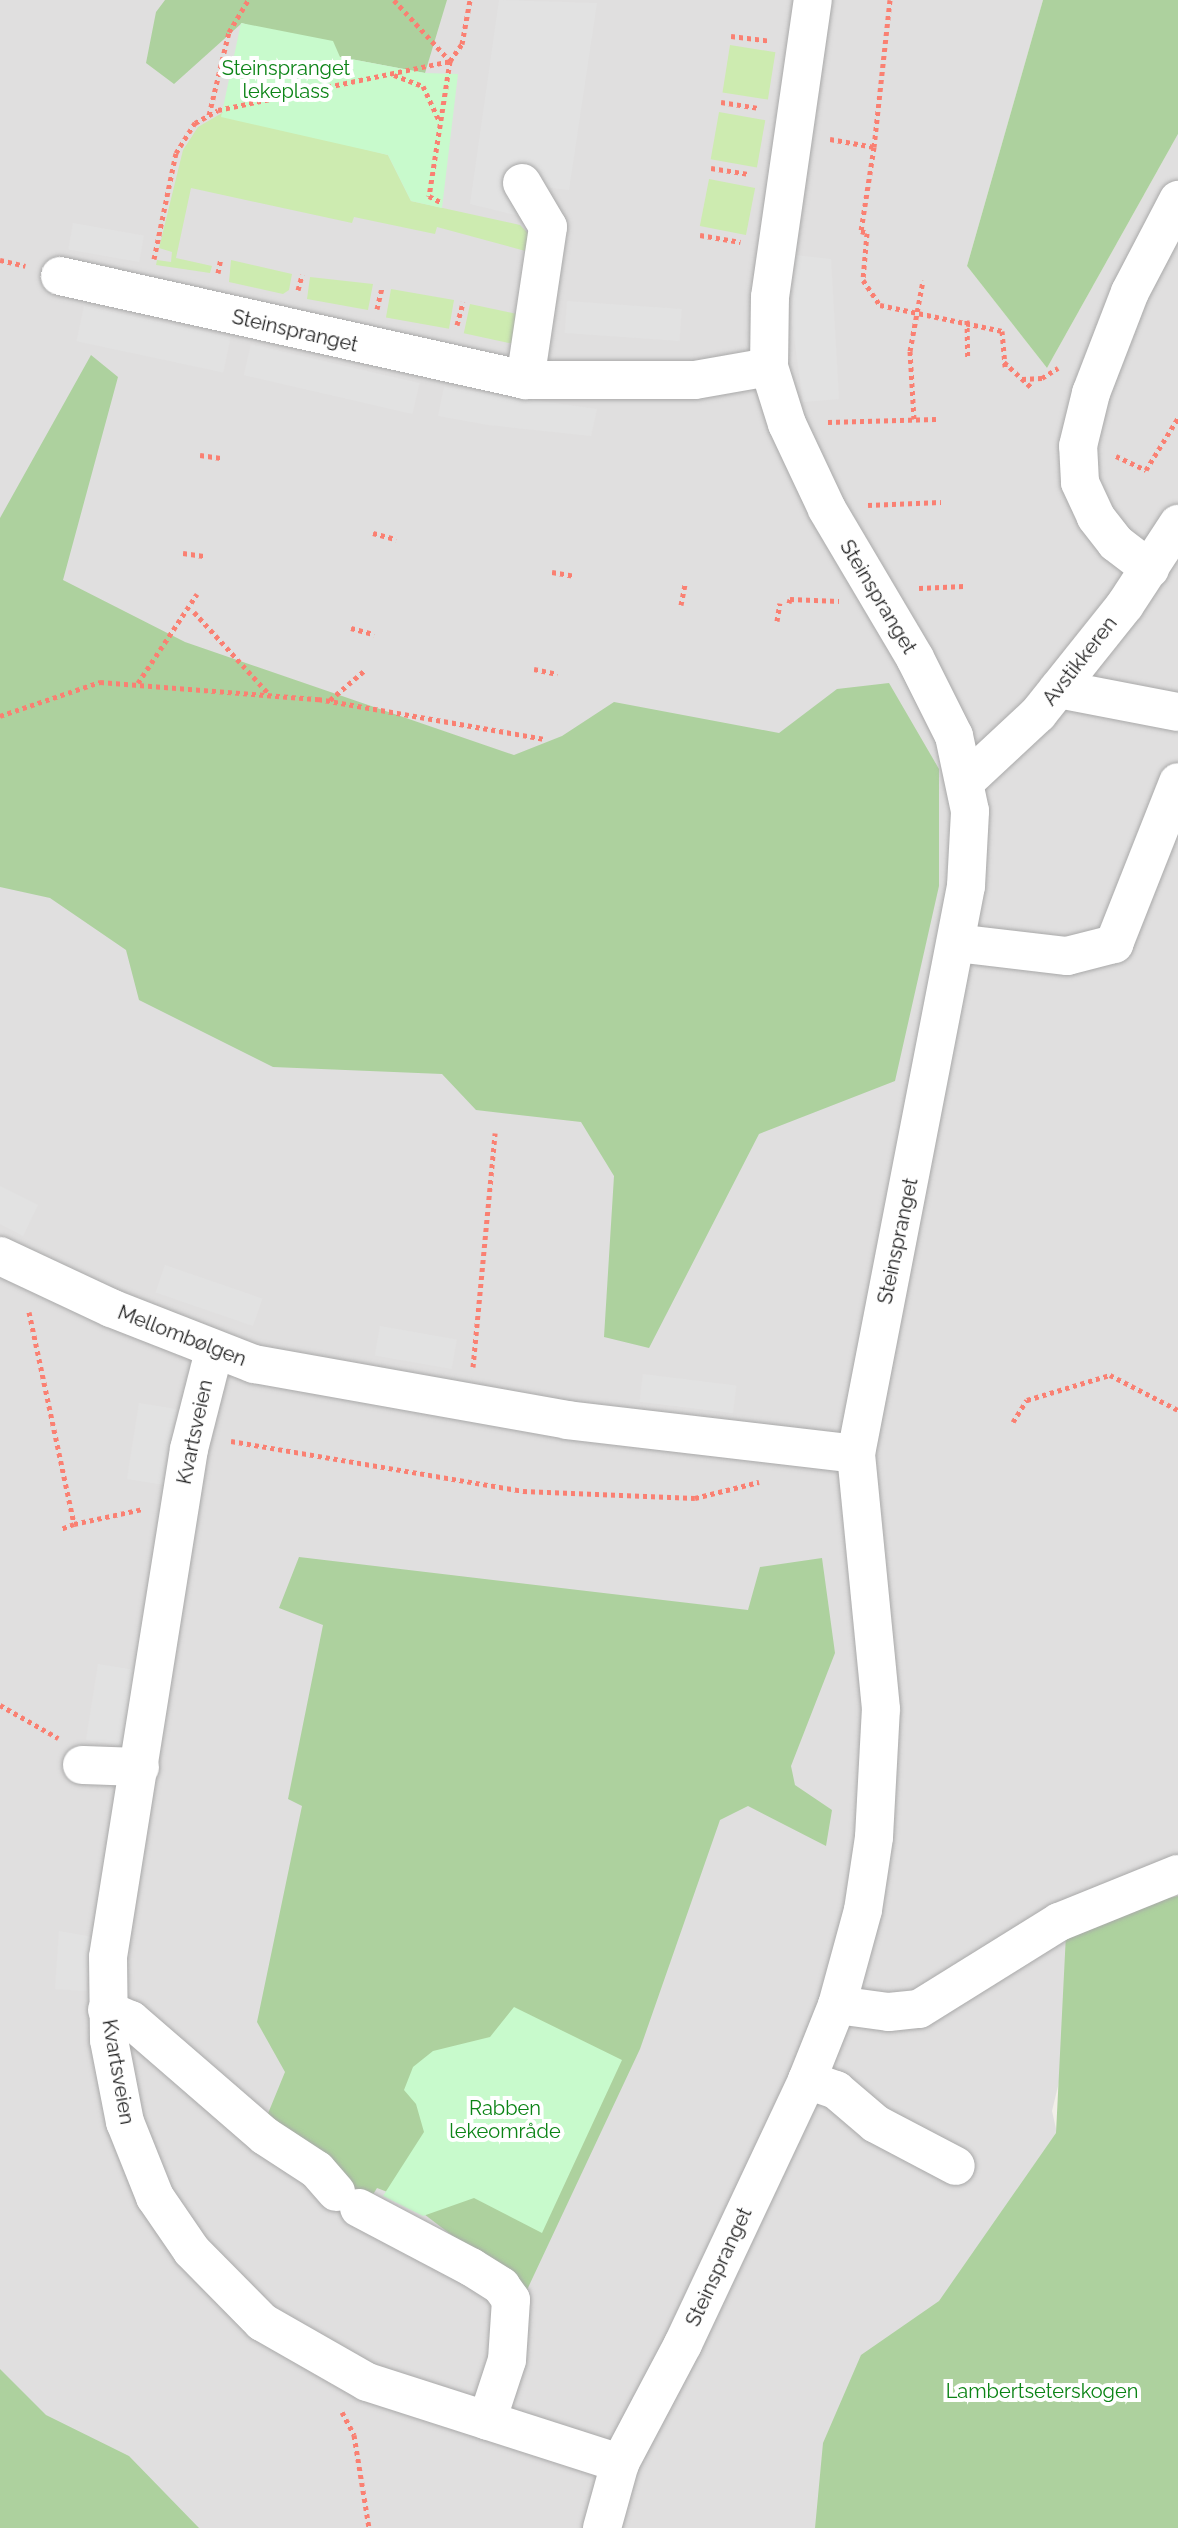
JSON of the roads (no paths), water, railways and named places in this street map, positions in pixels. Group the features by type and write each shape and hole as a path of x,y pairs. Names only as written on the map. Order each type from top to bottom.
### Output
{"street":[{"name":"Steinspranget","path":"602,2528 620,2463 683,2344 807,2080 837,2005 863,1910 881,1709 856,1454 956,943 970,811 954,736 922,671 827,509 787,424 769,367 770,297 813,0"},
{"path":"522,183 526,197 546,219 549,235 525,380"},
{"path":"1150,569 1116,543 1085,497 1077,462 1080,436 1130,292 1178,200"},
{"name":"Steinspranget","path":"60,276 525,380 695,380 769,367"},
{"name":"Avstikkeren","path":"965,782 1038,714 1150,569 1178,524"},
{"path":"1058,689 1178,712"},
{"path":"956,943 989,951 1067,956 1114,944 1178,782"},
{"name":"Mellombølgen","path":"0,1256 214,1351 299,1374 469,1404 716,1440 856,1454"},
{"name":"Kvartsveien","path":"214,1351 200,1393 179,1510 108,1957 107,2010 125,2122 155,2197 227,2291 262,2322 327,2363 487,2421 545,2455 620,2463"},
{"path":"82,1765 140,1767"},
{"path":"837,2005 889,2012 919,2009 1059,1922 1178,1874"},
{"path":"107,2010 131,2020 265,2136 317,2170 348,2200 501,2286 511,2300 507,2360 487,2421"},
{"path":"807,2080 836,2090 876,2124 956,2166"}],"park label":[{"name":"Steinspranget lekeplass","path":"286,80"},
{"name":"Rabben lekeområde","path":"505,2120"},
{"name":"Lambertseterskogen","path":"1042,2391"}]}
